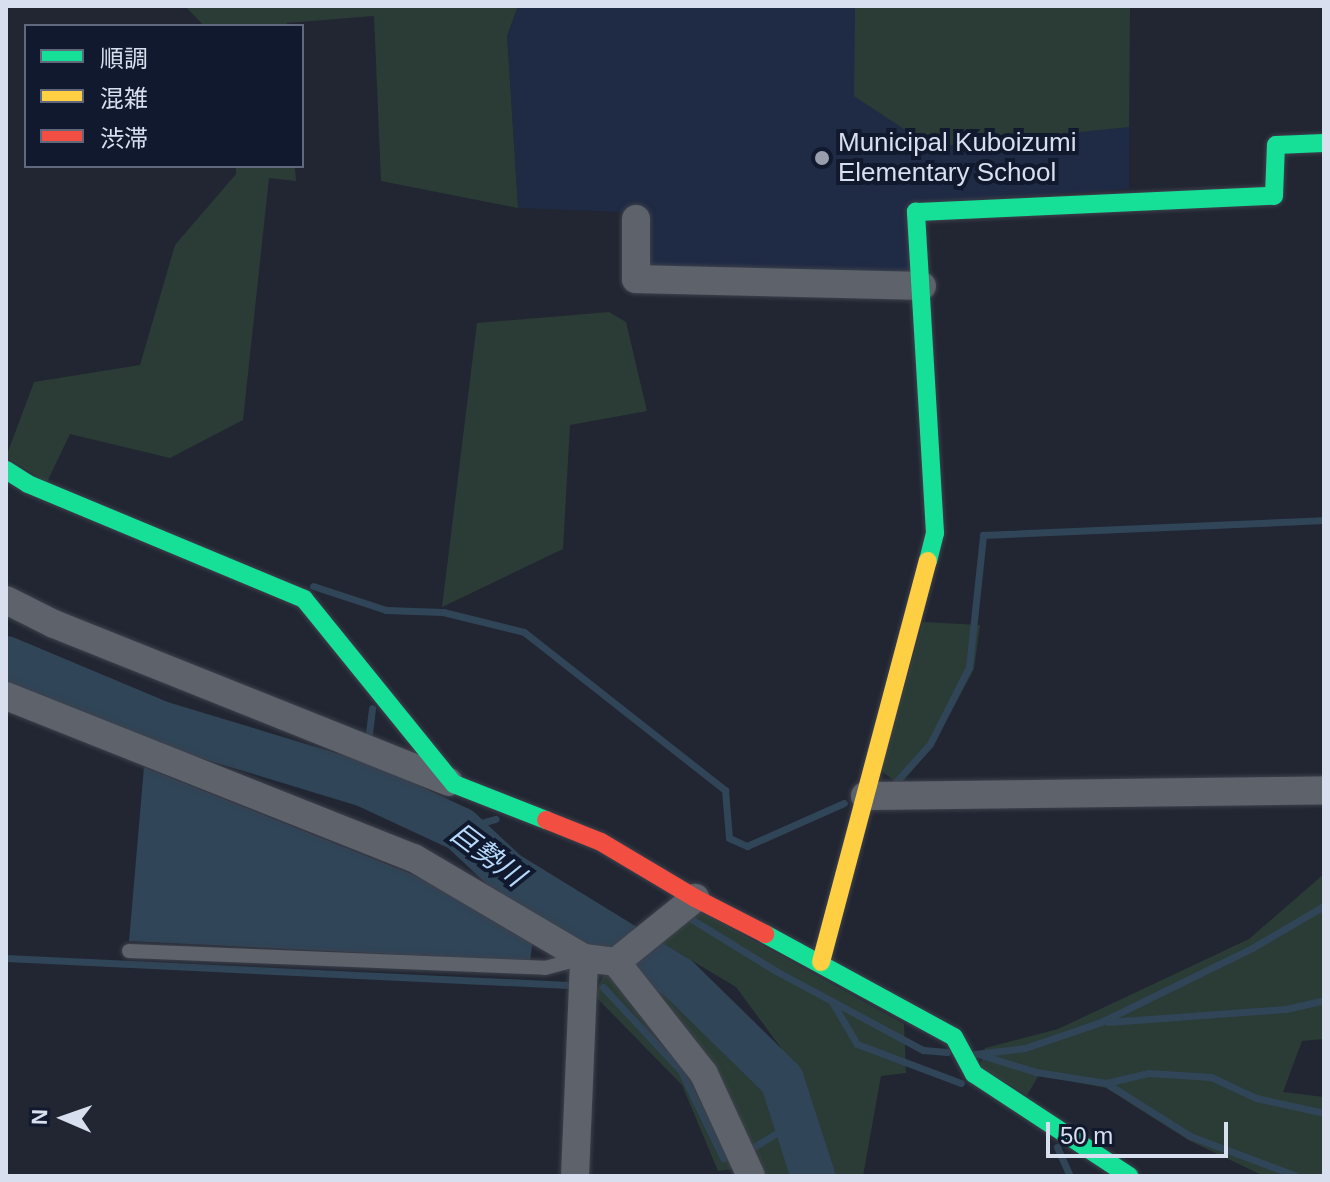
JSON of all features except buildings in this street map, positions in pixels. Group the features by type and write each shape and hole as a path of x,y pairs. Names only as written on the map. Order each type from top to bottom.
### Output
{"street":[{"path":"821,962 935,533 916,212 1274,196 1276,145 1324,143"},
{"path":"636,219 636,279 922,286"},
{"path":"6,470 28,484 304,599 454,784"},
{"path":"6,600 54,624 601,842 695,898 821,962 954,1037 966,1065 1129,1176"},
{"path":"6,696 414,858 584,958 616,962 704,1074 751,1176"},
{"path":"865,796 1324,790"},
{"path":"616,962 695,898"},
{"path":"575,1176 584,958"}],"lane":[{"path":"129,951 545,968 584,958"}],"shaded area":[{"name":"Municipal Kuboizumi Elementary School","path":"518,6 1130,6 1129,189 909,204 915,279 643,274 642,213 518,208 507,36"},
{"path":"144,767 414,875 533,939 530,961 129,941"}],"green space":[{"path":"185,6 518,6 507,36 518,208 381,181 374,16 287,24 202,24"},
{"path":"855,6 1130,6 1129,127 931,147 854,96"},
{"path":"236,168 295,168 296,181 269,178 243,420 170,458 70,434 47,482 6,457 34,382 140,365 175,245 236,174"},
{"path":"609,312 626,322 647,411 570,425 563,549 442,607 477,323"},
{"path":"923,622 980,625 974,669 932,747 900,785 880,770"},
{"path":"1324,874 1324,1039 1302,1041 1283,1092 1324,1097 1324,1176 1264,1176 1188,1140 1106,1088 1039,1075 1027,1095 980,1067 985,1048 1058,1029 1249,939"},
{"path":"695,908 904,1024 906,1073 881,1076 863,1176 834,1176 814,1141 795,1067 736,987 659,941"},
{"path":"634,962 671,981 759,1079 802,1176 744,1176 741,1168 718,1171 682,1085 594,995 608,966"}],"waterway":[{"path":"893,785 930,744 969,667 983,535 1324,520"},
{"path":"313,586 386,610 443,612 524,632 725,790 729,838 747,846 844,803"},
{"name":"巨勢川","path":"6,658 161,723 365,785 460,829 507,873 678,978 782,1080 813,1176"},
{"path":"369,733 372,708"},
{"path":"460,829 496,819"},
{"path":"975,1054 1025,1048 1101,1022 1252,948 1324,906"},
{"path":"683,914 776,971 923,1050 947,1052"},
{"path":"6,958 568,985"},
{"path":"603,987 681,1071 723,1158"},
{"path":"1108,1022 1286,1009 1324,1000"},
{"path":"832,1002 857,1044 961,1083"},
{"path":"981,1055 1036,1072 1106,1083 1190,1136 1297,1176"},
{"path":"1106,1083 1148,1073 1211,1077 1256,1098 1324,1113"},
{"path":"752,1148 777,1133 798,1134"},
{"path":"1057,1147 1070,1176"}],"traffic: fast":[{"path":"928,561 935,533 916,212 1274,196 1276,145 1324,143"},
{"path":"6,470 28,484 304,599 454,784 546,820"},
{"path":"765,934 954,1037 974,1074 1129,1176"}],"traffic: slow":[{"path":"821,962 928,561"}],"traffic: jam":[{"path":"546,820 601,842 695,898 765,934"}],"place":[{"name":"Municipal Kuboizumi Elementary School","path":"822,158"}]}
